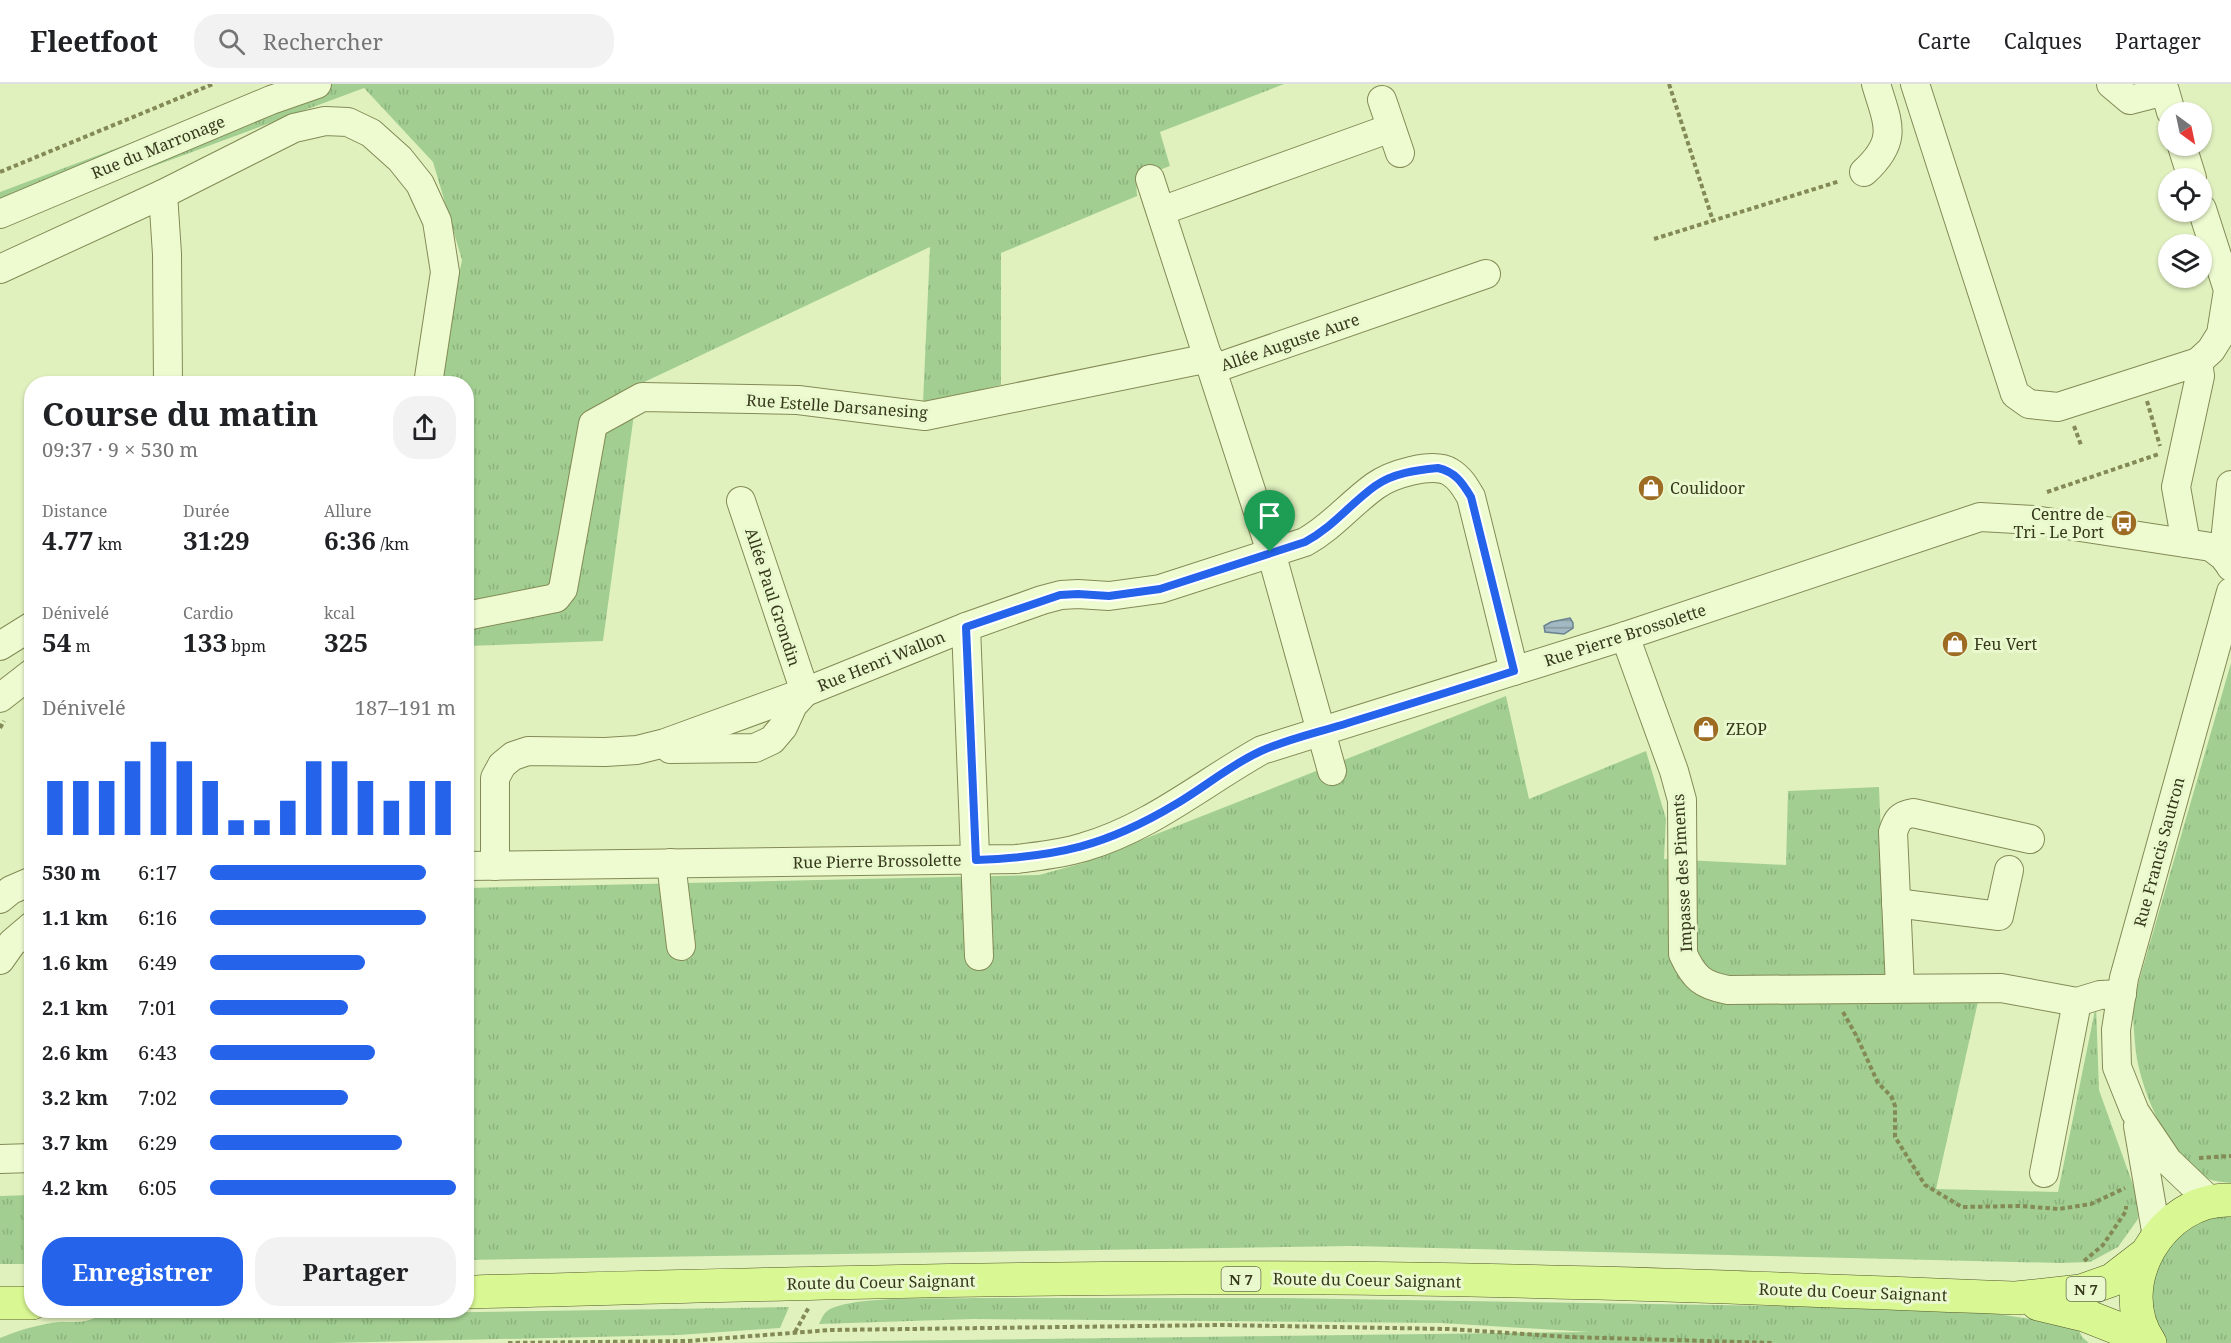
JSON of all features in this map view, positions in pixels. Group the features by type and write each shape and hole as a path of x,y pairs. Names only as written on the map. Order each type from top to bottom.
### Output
{"main road":[{"name":"Route du Coeur Saignant","path":"474,1292 823,1283 1198,1278 1615,1282 2016,1298 2081,1291 2112,1280 2152,1245 2170,1221 2190,1209 2221,1201"},
{"path":"2149,1341 2138,1316 2136,1292 2139,1273 2152,1245"},
{"name":"Route du Coeur Saignant","path":"2016,1298 2084,1315 2149,1341"}],"street":[{"name":"Rue du Marronage","path":"0,214 271,100 317,84"},
{"path":"1852,176 1879,158 1886,146 1888,132 1876,84"},
{"path":"1915,84 2015,394 2029,404 2058,407 2198,362 2211,350 2221,334 2228,290 2206,222"},
{"path":"2111,84 2130,100 2165,91 2168,102"},
{"path":"1161,211 1396,140 1382,100"},
{"path":"0,269 163,194 294,128 325,121 348,122 371,133 400,159 420,184 437,221 446,272 429,376"},
{"path":"1150,179 1211,363"},
{"path":"163,194 167,254 168,376"},
{"name":"Allée Auguste Aure","path":"1332,771 1270,552 1211,363 1486,274"},
{"path":"2186,543 2175,487 2200,376 2198,362"},
{"name":"Rue Estelle Darsanesing","path":"474,614 556,598 563,590 592,424 642,398 798,400 925,416 1211,363"},
{"name":"Rue Henri Wallon","path":"805,692 966,627 1060,595 1109,596 1160,589 1305,542 1320,534 1377,484 1401,474 1438,468 1450,471 1463,482 1471,497 1514,671"},
{"path":"2231,485 2226,532 2231,572"},
{"name":"Allée Paul Grondin","path":"741,501 805,692"},
{"name":"Rue Pierre Brossolette","path":"474,866 976,860 1035,856 1085,847 1135,826 1176,804 1223,772 1262,750 1625,636 1980,517 2034,520 2211,547 2223,556 2231,572"},
{"name":"Rue Francis Sautron","path":"2135,1112 2117,1067 2116,1030 2124,978 2231,572"},
{"path":"966,627 979,956"},
{"path":"0,646 24,631"},
{"name":"Impasse des Piments","path":"1625,636 1674,771 1682,800 1683,954 1690,968 1700,980 1712,987 1728,990 2001,987 2077,1002"},
{"path":"0,698 24,679"},
{"path":"495,866 495,778 502,765 513,756 528,751 605,752 755,748 772,740 783,728 793,705 805,692"},
{"path":"1900,988 1893,832 1897,820 1903,815 1913,813 2030,839"},
{"path":"671,863 681,946"},
{"path":"1896,903 1999,916 2009,870"},
{"path":"0,875 24,874"},
{"path":"0,898 10,890 24,884"},
{"path":"0,960 12,943 24,933"},
{"path":"2044,1173 2077,1002 2100,995 2122,994"},
{"path":"2135,1112 2148,1177 2152,1245"},
{"path":"2135,1112 2168,1161 2221,1201"},
{"path":"0,1159 24,1158"}],"path":[{"path":"0,172 213,84"},
{"path":"1669,84 1713,221"},
{"path":"1654,239 1852,176"},
{"path":"2145,393 2165,461"},
{"path":"2071,417 2081,445"},
{"path":"2047,492 2163,453"},
{"path":"1829,989 1857,1037 1878,1083 1891,1096 1895,1106 1895,1137 1924,1185 1962,1207 2020,1206 2059,1209 2091,1204 2148,1177"},
{"path":"2126,1195 2148,1177"},
{"path":"2081,1291 2077,1268 2103,1245 2126,1211 2126,1203"},
{"path":"508,1343 688,1341 830,1330 1221,1325 1448,1329 1570,1337 1774,1343"}],"green space":[{"path":"288,84 1284,84 1160,132 1170,166 1136,179 1137,196 1001,253 1001,385 923,403 930,247 638,385 603,641 474,646 474,376 439,376 462,260 433,162 364,88 114,181 0,227 0,192"},
{"path":"2231,663 2231,1183 2211,1180 2196,1170 2183,1158 2163,1129 2147,1095 2138,1064 2132,1005"},
{"path":"1506,696 1529,799 1646,751 1666,819 1664,859 1786,865 1788,791 1879,787 1887,977 1984,975 1936,1189 2058,1192 2096,1005 2099,1090 2137,1196 2138,1219 2118,1247 2090,1262 2060,1263 1352,1246 474,1260 474,888 1039,875 1083,863"},
{"path":"24,1195 24,1264 0,1264 0,1196"},
{"path":"2231,1215 2231,1343 2164,1343 2153,1318 2150,1304 2153,1275 2159,1262 2176,1238 2187,1229 2206,1219"},
{"path":"976,1298 1285,1298 1963,1309 2077,1326 2082,1337 2089,1343 729,1343 1589,1332 1441,1323 973,1319 819,1324 824,1314 830,1309 860,1302"},
{"path":"789,1307 780,1328 679,1335 330,1343 0,1343 0,1338 31,1327 94,1318 474,1318 474,1312"}],"water":[{"path":"1570,618 1573,628 1564,634 1545,632 1544,626 1551,622"}],"place":[{"name":"Coulidoor","path":"1651,488"},
{"name":"Centre de Tri - Le Port","path":"2124,523"},
{"name":"Feu Vert","path":"1955,644"},
{"name":"ZEOP","path":"1706,729"}],"route":[{"path":"1438,468 1450,471 1463,482 1471,497 1514,671 1262,750 1223,772 1176,804 1125,832 1085,847 1016,859 976,860 966,627 1060,595 1109,596 1160,589 1270,552 1305,542 1320,534 1377,484 1401,474 1424,469 1438,468"}]}
